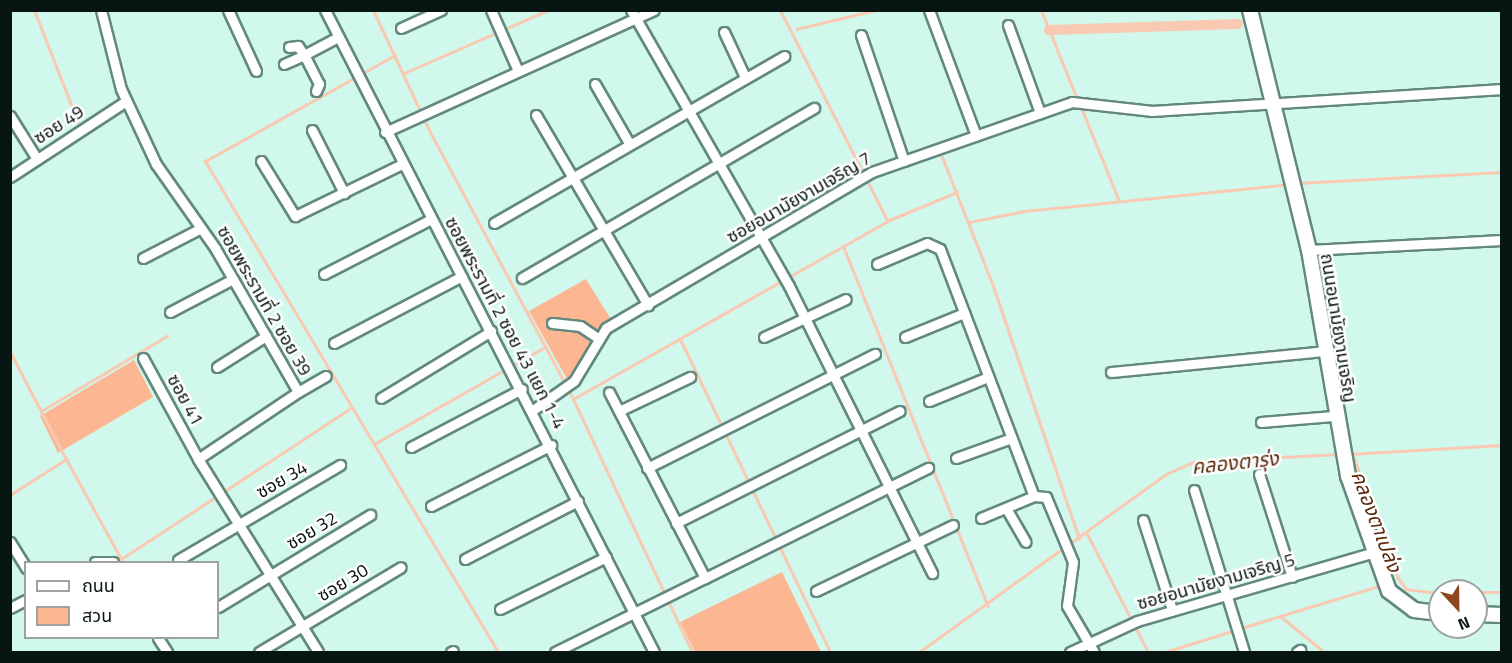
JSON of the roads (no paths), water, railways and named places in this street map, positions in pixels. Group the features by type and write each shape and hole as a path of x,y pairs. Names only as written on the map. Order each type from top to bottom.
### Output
{"street":[{"name":"ซอยพระรามที่ 2 ซอย 39","path":"101,10 126,100 156,164 233,279 298,392 198,459"},
{"path":"240,10 229,13 256,72"},
{"name":"ซอยพระรามที่ 2 ซอย 43 แยก 1-4","path":"325,10 385,132 551,445 654,652"},
{"path":"401,28 441,10"},
{"path":"491,10 518,71"},
{"path":"385,132 633,15 654,10"},
{"path":"929,10 976,136"},
{"name":"ถนนอนามัยงามเจริญ","path":"1250,10 1309,250 1342,456 1389,591 1414,610 1428,612"},
{"path":"633,15 685,110 789,286 932,573"},
{"path":"1008,25 1040,113"},
{"path":"724,32 745,77"},
{"path":"861,35 904,161"},
{"path":"284,64 338,37"},
{"path":"289,47 298,46 304,54 319,84 316,92"},
{"path":"494,224 685,110 784,56"},
{"path":"595,84 629,143"},
{"name":"ซอยอนามัยงามเจริญ 7","path":"533,411 574,381 606,328 872,172 1072,102 1152,111 1502,89"},
{"name":"ซอย 49","path":"10,177 126,100"},
{"path":"522,278 814,108"},
{"path":"536,115 648,305"},
{"path":"10,116 37,159"},
{"path":"312,130 344,193"},
{"path":"261,162 292,216 402,164"},
{"path":"324,274 431,219"},
{"path":"143,258 201,228"},
{"path":"1309,250 1502,240"},
{"path":"877,264 935,243 1034,496"},
{"path":"334,343 462,276"},
{"path":"171,312 233,279"},
{"path":"764,337 846,299"},
{"path":"905,337 964,313"},
{"path":"552,323 580,326 599,339"},
{"path":"381,398 491,331"},
{"path":"217,367 266,336"},
{"path":"1111,372 1327,351"},
{"path":"647,468 875,354"},
{"name":"ซอย 41","path":"143,358 198,459"},
{"path":"298,392 326,376"},
{"path":"618,411 690,377"},
{"path":"929,401 988,377"},
{"path":"411,447 522,389"},
{"path":"609,392 705,578"},
{"path":"676,523 900,411"},
{"path":"1261,422 1334,417"},
{"path":"956,458 1012,438"},
{"path":"431,506 551,445"},
{"path":"198,459 240,523 318,652"},
{"name":"ซอย 34","path":"178,560 340,465"},
{"path":"555,652 667,594 705,578 782,538 928,468"},
{"path":"1259,474 1292,577"},
{"path":"1194,490 1222,595 1237,640 1244,652"},
{"path":"981,518 1034,496 1043,494 1050,502 1072,558 1067,606 1094,652"},
{"path":"465,559 578,501"},
{"path":"1006,508 1026,542"},
{"name":"ซอย 32","path":"219,606 370,515"},
{"path":"1143,520 1172,610"},
{"path":"816,591 953,525"},
{"path":"10,542 24,565"},
{"name":"ซอยอนามัยงามเจริญ 5","path":"1070,652 1137,621 1374,552"},
{"path":"500,609 606,557"},
{"name":"ซอย 30","path":"259,652 401,567"},
{"path":"10,609 24,601"},
{"path":"159,639 167,652"}],"waterway":[{"path":"34,10 78,122"},
{"path":"373,10 430,132 573,399 692,652"},
{"path":"404,73 548,10"},
{"path":"780,10 887,220"},
{"path":"796,29 876,10"},
{"path":"1041,10 1077,99"},
{"path":"1049,30 1238,24"},
{"path":"395,55 205,161 498,652"},
{"path":"1080,105 1119,201"},
{"path":"942,157 993,286 1079,539"},
{"path":"1297,183 1502,172"},
{"path":"969,222 1025,211 1290,184"},
{"path":"573,399 887,221 957,192"},
{"path":"843,246 988,606"},
{"path":"41,411 167,336"},
{"path":"680,339 830,652"},
{"path":"374,444 545,347"},
{"path":"10,352 66,459"},
{"path":"10,495 66,459 121,559 349,409"},
{"name":"คลองตารุ่ง","path":"1349,454 1502,445"},
{"name":"คลองตาเปล่ง","path":"1352,453 1398,578 1406,589 1428,592"},
{"name":"คลองตารุ่ง","path":"919,652 1166,474 1193,462 1339,454"},
{"path":"1087,534 1148,652"},
{"path":"1280,616 1382,585"},
{"name":"คลองตาเปล่ง","path":"1488,592 1502,592"},
{"path":"1165,652 1280,616 1324,652"}]}
